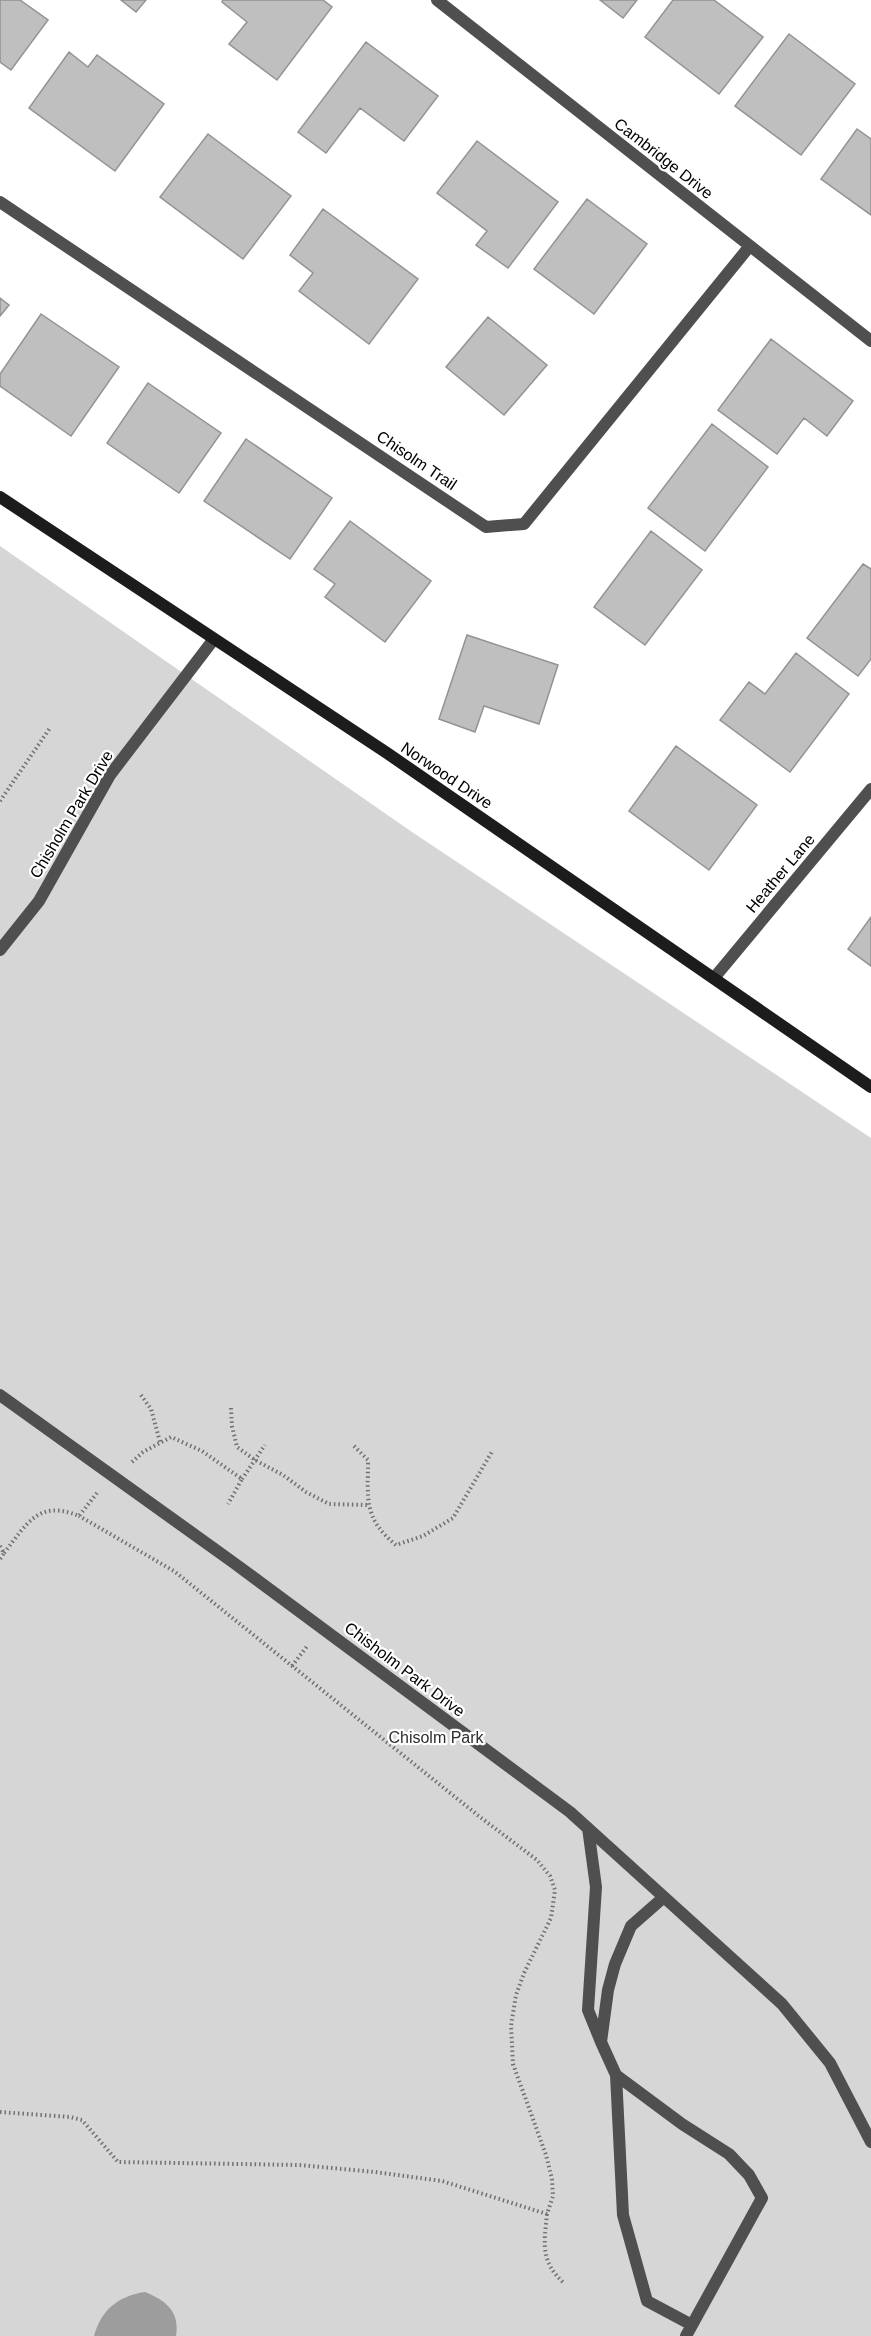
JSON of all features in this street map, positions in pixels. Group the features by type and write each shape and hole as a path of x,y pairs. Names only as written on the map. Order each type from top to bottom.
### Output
{"main road":[{"name":"Norwood Drive","path":"0,497 387,753 871,1087"}],"street":[{"name":"Cambridge Drive","path":"437,0 749,247 871,340"},
{"name":"Chisolm Trail","path":"0,202 486,526 524,524 749,247"},
{"name":"Chisholm Park Drive","path":"0,950 44,892 110,775 214,639"},
{"name":"Heather Lane","path":"714,978 871,789"},
{"name":"Chisholm Park Drive","path":"0,1395 234,1563 570,1812 782,2004 830,2063 871,2142"},
{"path":"588,1828 596,1887 588,2010 616,2075 623,2215 647,2301 689,2330 762,2198 749,2175 729,2154 682,2124 616,2075"},
{"path":"601,2042 610,1981 631,1926 664,1898"}],"path":[{"path":"0,801 51,728"},
{"path":"141,1395 151,1409 160,1442"},
{"path":"231,1408 232,1426 237,1446 255,1460 329,1504 368,1505"},
{"path":"242,1479 265,1445"},
{"path":"354,1446 369,1460 368,1505 382,1534 396,1545 423,1536 453,1518 493,1449"},
{"path":"80,1516 174,1571 480,1817 537,1860 550,1876 555,1890 551,1918 524,1973 516,1995 511,2037 513,2064 552,2179 553,2196 547,2214 544,2249 552,2272 565,2284"},
{"path":"0,1546 4,1553 0,1559"},
{"path":"0,2112 70,2116 82,2120 118,2162 299,2165 375,2172 442,2181 547,2214"}],"green space":[{"name":"Chisolm Park","path":"0,546 412,832 871,1138 871,2336 0,2336"}],"shaded area":[{"path":"145,2292 170,2308 176,2320 176,2336 94,2336 101,2319 112,2306 127,2297"}],"building":[{"path":"0,0 20,0 48,20 11,70 0,62"},
{"path":"121,0 146,0 136,12"},
{"path":"223,0 323,0 332,7 277,80 229,44 247,22 222,2"},
{"path":"600,0 637,0 623,18"},
{"path":"673,0 714,0 763,37 719,94 645,37"},
{"path":"789,34 855,84 801,155 735,106"},
{"path":"366,42 438,96 404,141 360,108 326,153 298,132"},
{"path":"69,52 88,67 97,55 164,104 115,171 29,108"},
{"path":"857,129 871,139 871,215 821,179"},
{"path":"208,134 291,196 243,259 160,197"},
{"path":"477,141 558,202 508,268 476,245 487,231 437,193"},
{"path":"587,199 647,244 594,314 534,269"},
{"path":"323,209 418,279 369,344 299,291 313,273 290,255"},
{"path":"0,298 9,305 0,316"},
{"path":"41,314 119,367 71,436 0,386 0,374"},
{"path":"488,317 547,365 504,415 446,367"},
{"path":"771,339 853,401 827,436 804,418 777,454 718,410"},
{"path":"148,383 221,433 179,493 107,443"},
{"path":"712,424 768,467 705,551 648,508"},
{"path":"246,439 332,498 290,559 204,501"},
{"path":"350,521 431,581 385,642 325,597 335,584 314,569"},
{"path":"651,531 702,570 645,645 594,607"},
{"path":"863,564 871,569 871,659 858,676 807,638"},
{"path":"467,635 558,665 539,724 484,706 475,732 439,719"},
{"path":"796,653 849,694 790,772 720,720 749,682 765,694"},
{"path":"676,746 757,805 709,870 629,811"},
{"path":"871,917 871,966 848,949"}]}
